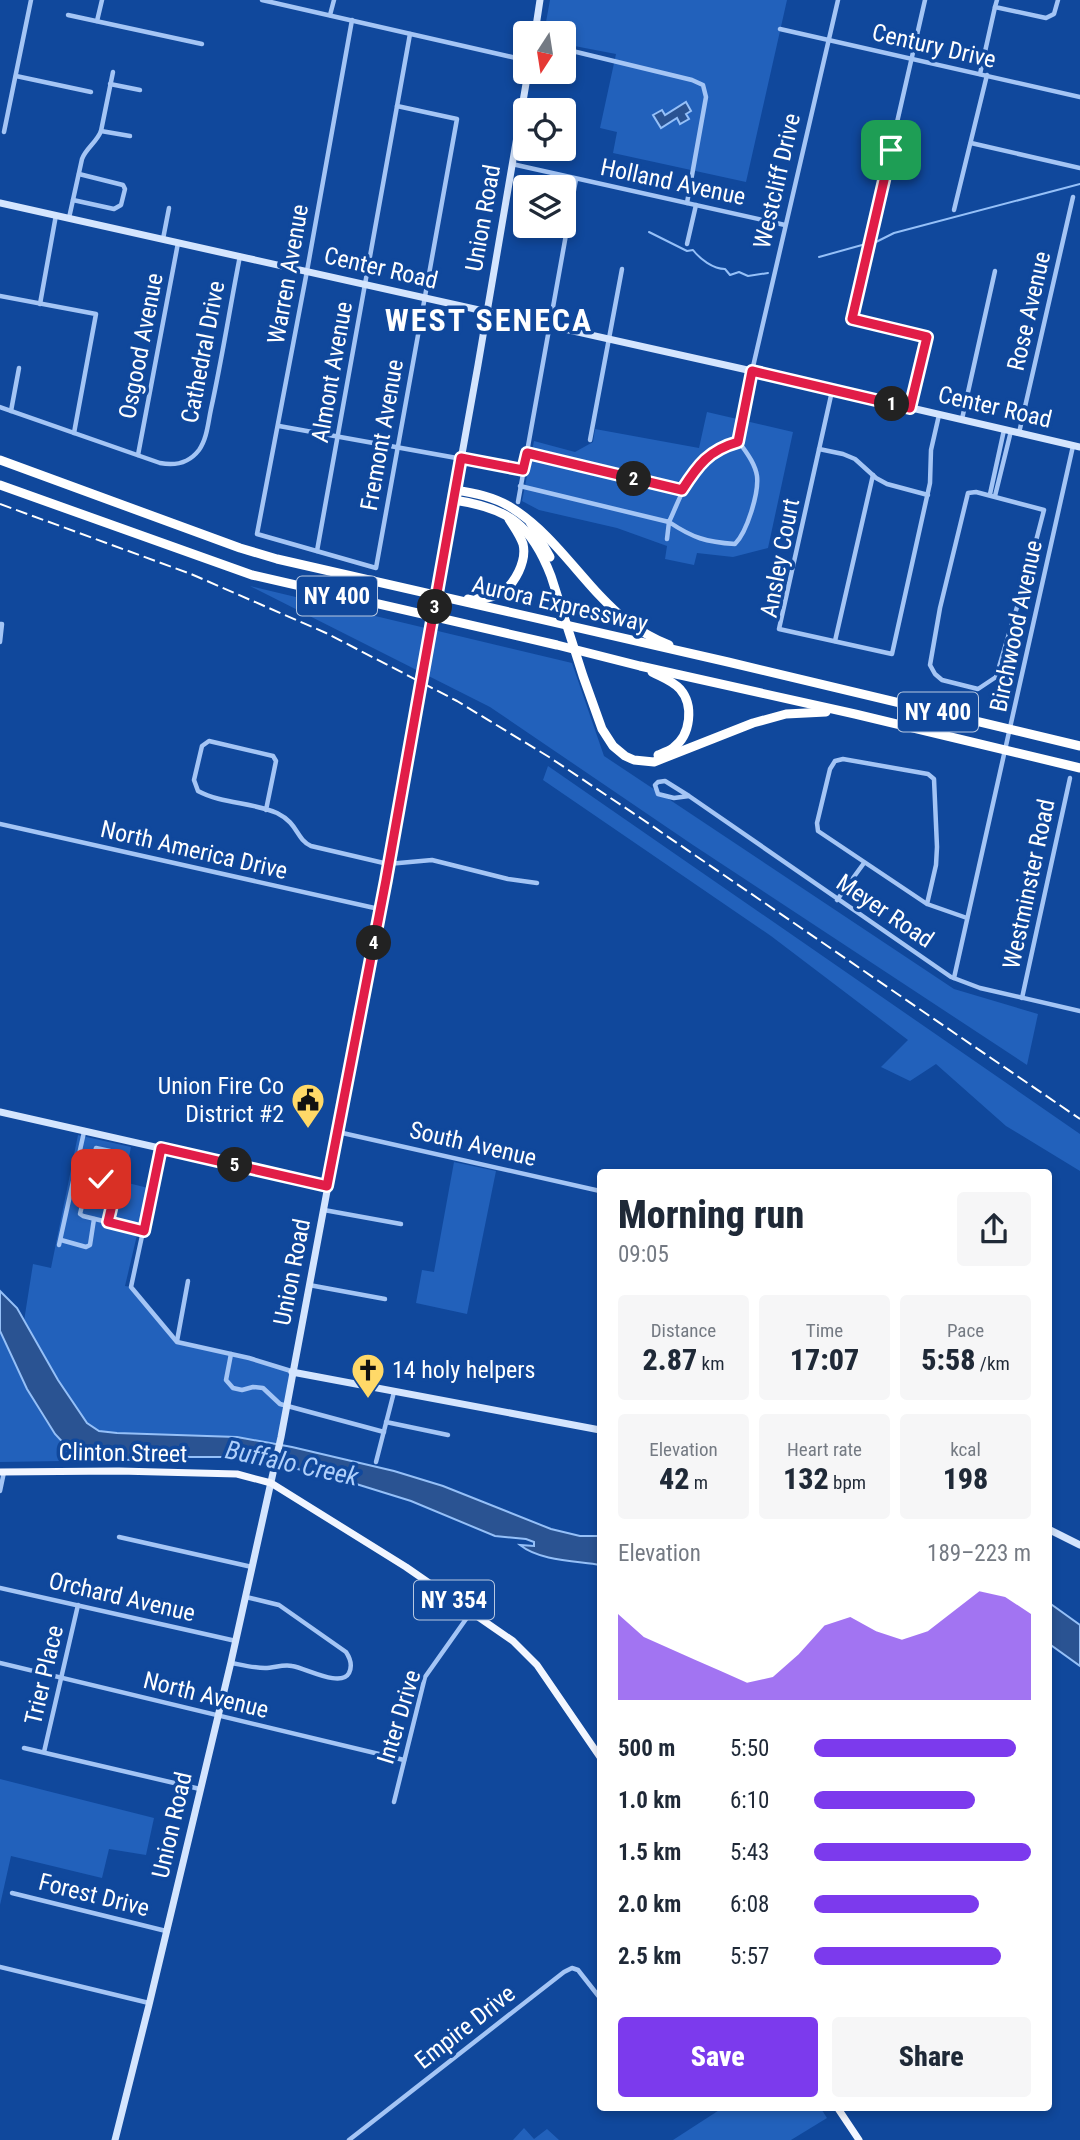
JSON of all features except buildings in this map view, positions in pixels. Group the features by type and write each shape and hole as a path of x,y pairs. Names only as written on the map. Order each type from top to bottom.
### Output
{"highway":[{"name":"Aurora Expressway","path":"0,460 277,559 1080,746"},
{"name":"Aurora Expressway","path":"0,485 252,575 1080,768"},
{"path":"456,490 493,498 512,508 561,551 608,605 626,621 645,634 690,654"},
{"path":"454,500 489,507 521,524 545,560 566,611"},
{"path":"456,599 493,597 502,592 518,573 524,548 506,515"},
{"path":"530,523 553,565 582,665 608,739 618,751 635,761 654,762 753,723 786,714 814,711 855,714"},
{"path":"582,665 611,737 626,752 645,758 674,748 688,726 689,713 685,698 673,683 640,666"}],"main road":[{"path":"537,21 540,0"},
{"name":"Union Road","path":"115,2140 236,1641 281,1437 418,702 526,84"},
{"name":"Center Road","path":"0,203 1078,445"},
{"path":"0,1112 327,1186"},
{"path":"292,1372 597,1429"},
{"name":"Clinton Street","path":"2,1472 237,1474 271,1483 406,1567 513,1641 537,1665 597,1753"},
{"path":"1052,1531 1080,1545"},
{"path":"840,2111 859,2140"}],"street":[{"path":"4,132 31,0"},
{"path":"97,21 102,0"},
{"path":"262,0 283,2 513,57"},
{"path":"330,15 334,0"},
{"name":"Westcliff Drive","path":"738,442 838,0"},
{"path":"910,408 927,337 852,319 925,0"},
{"path":"980,74 997,0"},
{"path":"995,7 1049,18 1054,14 1058,0"},
{"path":"68,15 202,44"},
{"name":"Warren Avenue","path":"317,551 257,534 352,20"},
{"name":"Century Drive","path":"780,29 1080,97"},
{"name":"Almont Avenue","path":"317,551 410,34"},
{"path":"576,52 703,85 706,97 687,203"},
{"path":"69,218 85,152 101,131 113,72"},
{"path":"954,210 987,75"},
{"path":"16,76 91,92"},
{"path":"110,84 140,90"},
{"name":"Fremont Avenue","path":"317,551 376,568 457,120 397,106"},
{"path":"101,131 130,136"},
{"path":"971,143 1080,168"},
{"name":"Holland Avenue","path":"512,164 559,175"},
{"path":"73,200 114,209 121,205 125,189 123,185 79,174"},
{"name":"Holland Avenue","path":"576,179 785,225"},
{"name":"Rose Avenue","path":"993,495 1073,197"},
{"path":"687,244 696,205"},
{"path":"163,239 169,208"},
{"path":"40,304 56,215"},
{"path":"517,502 565,238"},
{"name":"Osgood Avenue","path":"138,455 178,243"},
{"name":"Cathedral Drive","path":"0,407 160,463 172,465 187,461 201,447 215,390 240,256"},
{"path":"590,440 622,269"},
{"path":"962,419 995,271"},
{"path":"0,296 96,314 74,433"},
{"path":"11,411 19,368"},
{"name":"Ansley Court","path":"832,391 779,629 892,654 928,495 931,450 940,414"},
{"path":"279,426 523,470"},
{"path":"520,486 669,522 690,536 716,543 734,544 740,539 750,516 757,485 757,474 751,458 738,442 708,455 682,490 669,522 667,539"},
{"name":"Birchwood Avenue","path":"954,978 1078,445"},
{"path":"819,449 849,456 893,487 928,495"},
{"path":"527,453 682,490"},
{"path":"835,641 873,475"},
{"path":"968,493 993,495 1044,510 996,677 978,689 942,680 930,664 940,608 968,493"},
{"path":"0,624 0,642"},
{"path":"266,810 276,761 273,756 205,742 194,780 198,791 266,810 291,821 303,842 311,846 388,864 432,860 508,879 537,883"},
{"path":"927,904 936,865 934,779 928,774 843,759 835,761 830,769 817,823 818,831 927,904 967,918"},
{"name":"Westminster Road","path":"1022,998 1070,778"},
{"name":"Meyer Road","path":"689,796 664,797 658,794 655,785 666,781 689,796 838,900 954,978 980,988 1080,1012"},
{"name":"North America Drive","path":"0,824 380,909"},
{"path":"838,900 864,863"},
{"path":"85,1131 60,1243 86,1247 90,1245 94,1219"},
{"name":"South Avenue","path":"338,1132 597,1190"},
{"path":"108,1222 122,1156 99,1148 94,1151 80,1214 94,1219 144,1231"},
{"path":"161,1148 131,1287 177,1342 292,1372"},
{"path":"74,1178 95,1183 102,1190 108,1187 116,1188"},
{"path":"95,1183 104,1179 108,1187"},
{"path":"323,1209 401,1224"},
{"path":"177,1342 188,1281"},
{"path":"309,1285 386,1299"},
{"path":"231,1354 226,1380 233,1388 242,1390 262,1387 277,1403 384,1432"},
{"path":"376,1462 395,1391"},
{"path":"386,1422 448,1435"},
{"path":"0,1491 2,1472"},
{"path":"119,1537 252,1567"},
{"name":"Orchard Avenue","path":"0,1588 236,1641"},
{"path":"231,1662 263,1668 293,1666 335,1679 343,1679 349,1674 351,1660 346,1652 279,1605 246,1597"},
{"name":"Trier Place","path":"44,1752 78,1605"},
{"name":"Inter Drive","path":"394,1802 425,1677 471,1611"},
{"name":"North Avenue","path":"0,1662 404,1760"},
{"path":"24,1748 200,1789"},
{"name":"Forest Drive","path":"12,1893 167,1931"},
{"path":"0,1967 150,2003"},
{"name":"Empire Drive","path":"349,2140 564,1972 572,1968 578,1970 597,1994"}],"shaded area":[{"path":"550,0 787,0 746,182 613,153 617,132 600,128 616,54 576,46 576,21 546,21"},
{"path":"707,412 793,432 768,548 733,557 697,553 694,565 665,559 667,546 617,528 539,510 522,501 534,441 575,452 593,442 595,429 699,448"},
{"path":"250,586 572,663 604,756 954,989 1038,1014 1027,1065 693,845 490,707"},
{"path":"548,766 1080,1134 1080,1171 1006,1126 936,1064 910,1081 881,1067 908,1040 771,936 543,780"},
{"path":"78,1135 131,1147 124,1182 148,1188 125,1286 131,1287 177,1342 292,1372 278,1445 237,1437 99,1431 87,1423 58,1380 24,1321 33,1264 51,1268"},
{"path":"454,1162 496,1171 467,1314 416,1303 422,1270 434,1272"},
{"path":"0,1331 31,1396 63,1443 85,1456 126,1460 0,1462"},
{"path":"0,1779 154,1818 146,1855 109,1849 102,1878 11,1856 0,1905"},
{"path":"718,2111 823,2111 827,2118 791,2140 673,2140"},
{"path":"524,2128 534,2139 547,2129 559,2140 513,2140"}],"water":[{"path":"686,102 691,111 686,114 689,119 680,124 677,118 661,128 653,115 662,110 665,115"},
{"name":"Buffalo Creek","path":"0,1291 17,1308 58,1380 87,1423 99,1431 237,1437 394,1471 443,1486 551,1529 580,1536 597,1536 597,1565 558,1560 538,1554 520,1545 534,1546 534,1542 526,1539 495,1536 411,1501 258,1459 174,1457 126,1460 81,1455 69,1449 55,1434 27,1389 0,1331"},
{"path":"1052,1605 1080,1625 1080,1666 1052,1646"}],"waterway":[{"path":"876,242 894,233 1080,184"},
{"path":"649,232 687,251 693,250 707,263 725,269 730,275 739,272 748,276 768,273"},
{"path":"819,257 862,245"}],"railway":[{"path":"0,504 191,574 326,633 457,701 549,757 642,819 1080,1119"}],"place":[{"name":"Union Fire Co District #2","path":"308,1130"},
{"name":"14 holy helpers","path":"368,1400"}],"district":[{"name":"WEST SENECA","path":"489,320"}],"route":[{"path":"101,1179 104,1179 108,1187 116,1188 108,1222 144,1231 161,1148 327,1186 386,880 461,458 523,470 527,453 682,490 708,455 738,442 752,371 910,408 927,337 852,319 891,150"}]}
